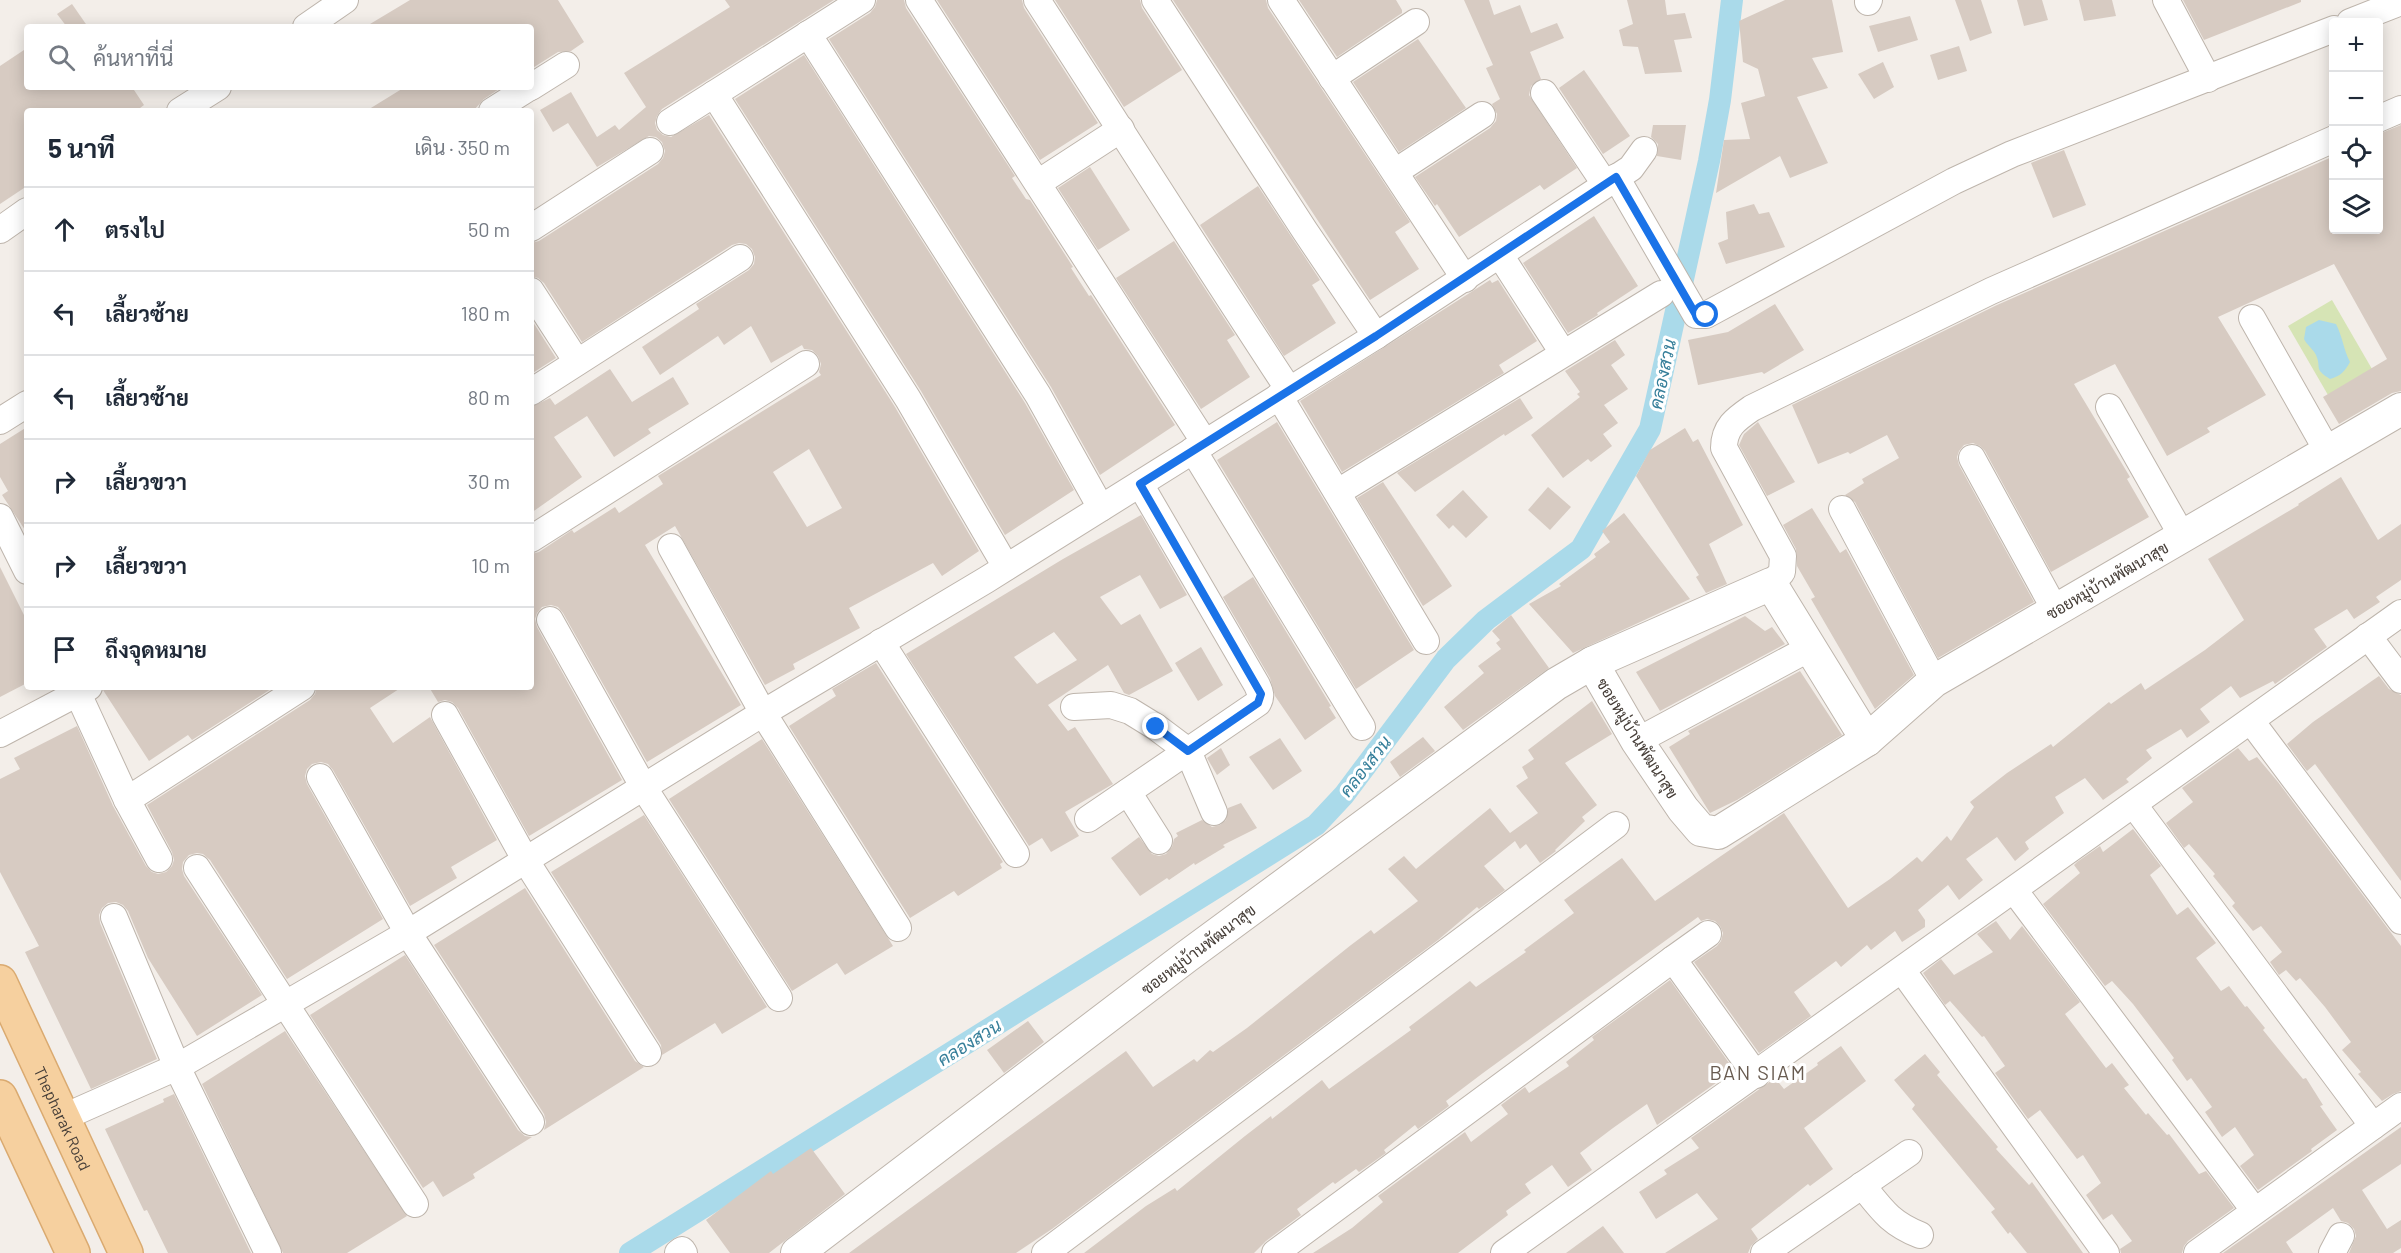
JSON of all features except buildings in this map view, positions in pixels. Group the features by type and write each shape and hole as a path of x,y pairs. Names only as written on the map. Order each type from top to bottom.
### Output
{"main road":[{"name":"Thepharak Road","path":"0,982 126,1253"},
{"path":"0,1097 73,1253"}],"street":[{"path":"310,24 345,0"},
{"path":"670,122 862,0"},
{"path":"919,0 1038,183 1199,447 1362,727"},
{"path":"1037,0 1121,129 1284,393 1338,492 1426,641"},
{"path":"1155,0 1376,336"},
{"path":"1281,0 1465,279"},
{"path":"2166,0 2208,79"},
{"path":"2360,18 2401,2"},
{"path":"1332,78 1416,21"},
{"path":"1544,93 1611,181 1662,255 1696,315 1706,315 1954,181 2013,153 2329,31"},
{"path":"808,34 1038,395 1101,508"},
{"path":"534,85 566,64"},
{"path":"185,108 213,90"},
{"path":"497,108 526,90"},
{"path":"714,94 908,399 1006,567"},
{"path":"2383,117 2401,109"},
{"path":"1395,172 1482,115"},
{"path":"1038,183 1121,129"},
{"path":"1592,663 1771,584 1782,572 1784,556 1724,448 1724,437 1728,427 1752,408 1991,291 2329,141"},
{"path":"64,1117 177,1067 408,933 526,861 763,713 1006,567 1376,336 1611,181 1636,163 1644,150"},
{"path":"534,226 650,151"},
{"path":"0,230 24,214"},
{"path":"1500,255 1563,353"},
{"path":"534,390 740,258"},
{"path":"1338,492 1661,294"},
{"path":"534,296 577,362"},
{"path":"2252,318 2328,450"},
{"path":"534,537 807,364"},
{"path":"0,421 24,406"},
{"path":"2109,407 2180,536"},
{"name":"ซอยหมู่บ้านพัฒนาสุข","path":"797,1253 1186,957 1526,706 1592,663 1637,741 1689,817 1701,830 1718,833 1867,740 1934,681 2053,609 2401,409"},
{"path":"1972,458 2053,609"},
{"path":"1088,819 1258,703 1261,694 1140,484"},
{"path":"1842,509 1934,681"},
{"path":"0,517 24,560"},
{"path":"671,547 763,713 898,928"},
{"path":"1771,584 1867,740"},
{"path":"1504,1253 2401,613"},
{"path":"550,620 644,788 778,998"},
{"path":"2368,636 2401,680"},
{"path":"881,642 1016,854"},
{"path":"1637,741 1810,648"},
{"path":"0,734 79,690"},
{"path":"81,690 128,800 159,859"},
{"path":"128,800 297,690"},
{"path":"1074,706 1111,705 1130,711 1188,751 1214,812"},
{"path":"445,715 526,861 648,1053"},
{"path":"2252,721 2401,921"},
{"path":"320,777 408,933 531,1122"},
{"path":"1128,792 1159,841"},
{"path":"2134,805 2373,1126"},
{"path":"1046,1253 1616,825"},
{"path":"197,868 415,1204"},
{"path":"2014,890 2254,1210"},
{"path":"114,917 177,1067 268,1253"},
{"path":"1275,1253 1708,934"},
{"path":"1672,959 1756,1075"},
{"path":"1902,970 2106,1253"},
{"path":"2197,1253 2401,1106"},
{"path":"1764,1253 1909,1152"},
{"path":"1862,1185 1889,1218 1901,1228 1920,1235"},
{"path":"678,1253 682,1250 684,1253"}],"green space":[{"path":"2332,300 2372,369 2328,395 2288,326"}],"water":[{"path":"2319,320 2336,324 2350,362 2342,373 2330,379 2320,370 2316,355 2304,339 2306,327"}],"waterway":[{"name":"คลองสวน","path":"630,1253 1316,825 1344,795 1446,659 1486,620 1581,549 1650,429 1709,161 1720,100 1732,0"}],"district":[{"name":"BAN SIAM","path":"1758,1072"}],"route":[{"path":"1156,727 1188,751 1258,703 1261,694 1140,484 1465,279 1616,177 1696,315 1706,315"}]}
